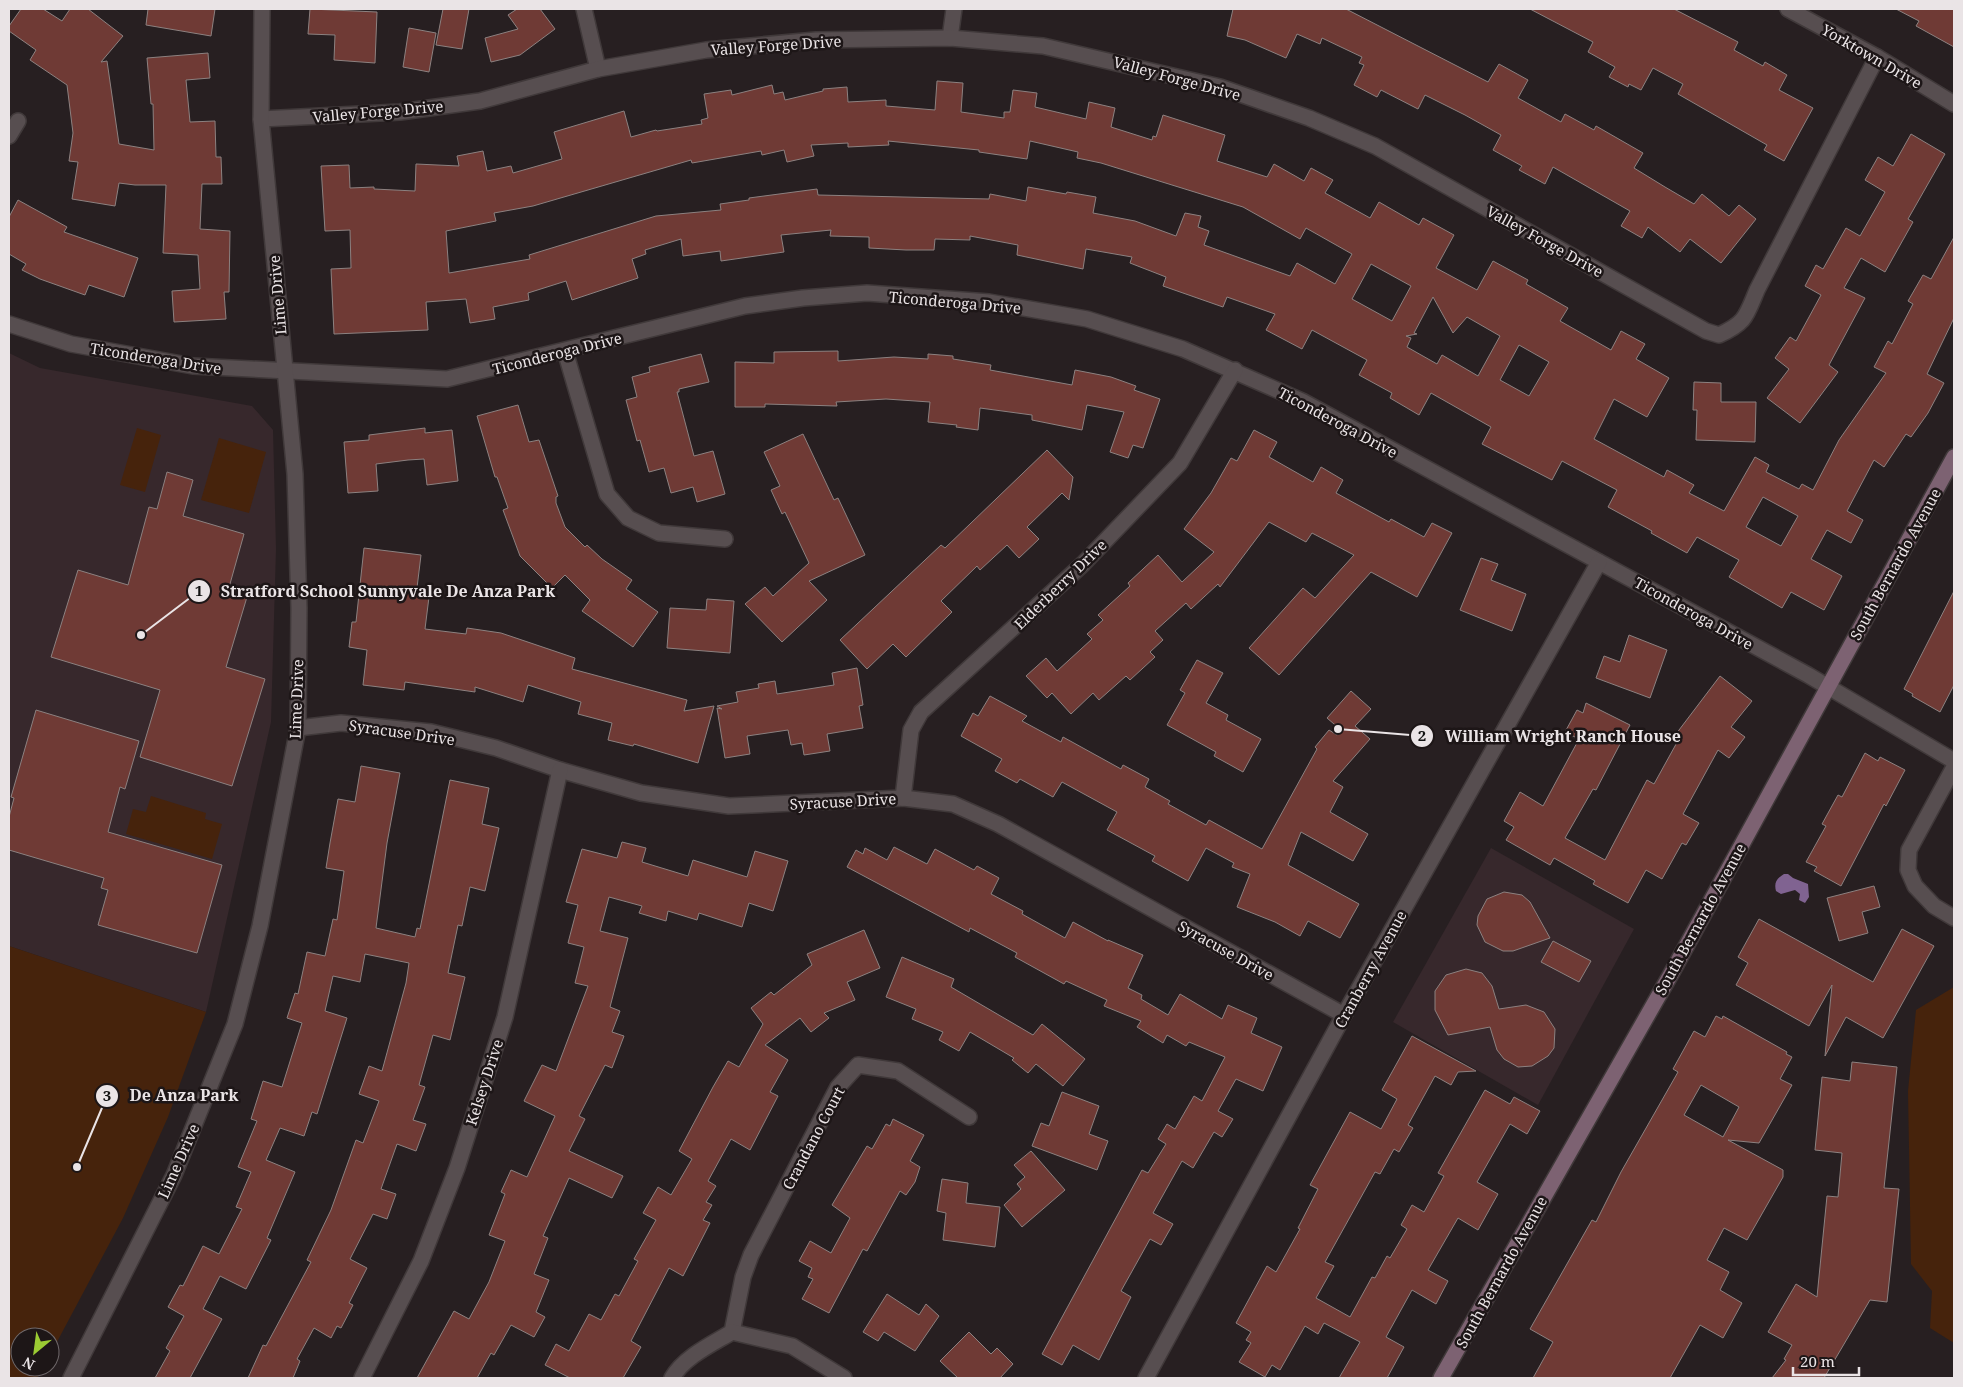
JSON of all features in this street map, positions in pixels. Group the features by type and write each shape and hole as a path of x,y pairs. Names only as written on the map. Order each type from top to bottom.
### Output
{"street":[{"name":"Lime Drive","path":"71,1378 174,1174 235,1024 260,926 298,728 299,608 294,474 260,119 262,9"},
{"path":"584,9 598,70"},
{"path":"950,38 954,9"},
{"name":"Yorktown Drive","path":"1788,9 1877,57 1954,104"},
{"name":"Valley Forge Drive","path":"260,119 400,112 480,101 598,70 706,50 807,41 950,38 1043,46 1220,87 1309,118 1375,146 1706,332 1719,335 1742,323 1748,316 1756,290 1877,57"},
{"path":"9,136 18,121"},
{"name":"Ticonderoga Drive","path":"9,324 71,344 192,366 447,379 745,306 803,298 867,294 989,302 1087,319 1183,349 1302,401 1827,687 1954,761"},
{"path":"565,351 606,494 628,518 659,533 724,539"},
{"name":"Elderberry Drive","path":"903,798 911,730 921,712 1083,564 1180,463 1234,370"},
{"name":"South Bernardo Avenue","path":"1441,1378 1671,974 1954,457"},
{"name":"Cranberry Avenue","path":"1146,1378 1344,1015 1599,562"},
{"name":"Syracuse Drive","path":"298,728 341,724 431,732 496,748 560,770 641,794 729,806 903,798 953,804 998,824 1344,1015"},
{"path":"1954,767 1909,850 1908,870 1915,886 1934,906 1954,918"},
{"name":"Kelsey Drive","path":"362,1378 421,1261 462,1151 505,1017 560,770"},
{"name":"Crandano Court","path":"732,1332 743,1277 751,1255 838,1087 858,1065 898,1070 969,1118"},
{"path":"672,1378 675,1372 702,1349 732,1332 792,1346 844,1378"}],"shaded area":[{"path":"9,353 40,368 252,406 273,430 276,549 271,722 206,1012 9,946"},
{"path":"137,428 161,435 145,492 120,485"},
{"path":"219,438 266,452 249,513 201,500"},
{"path":"151,796 206,813 205,819 222,824 212,859 126,834 133,809 146,812"},
{"path":"1491,848 1634,929 1538,1105 1393,1022"},
{"path":"1784,874 1788,874 1808,884 1809,897 1805,903 1799,900 1800,894 1795,890 1781,894 1776,891 1776,881"},
{"path":"9,946 206,1012 168,1117 123,1218 60,1336 60,1327 10,1327 10,1377 38,1377 9,1378"},
{"path":"1954,987 1954,1343 1930,1328 1932,1291 1911,1264 1908,1091 1916,1010"}],"building":[{"path":"21,9 43,9 62,21 70,9 88,9 123,36 101,62 107,61 119,144 154,150 153,104 151,104 147,58 208,53 210,78 186,80 190,122 215,121 216,157 221,157 222,184 202,184 200,229 230,231 229,292 224,292 226,319 174,322 172,291 200,289 198,255 163,253 166,185 119,183 115,206 72,199 78,162 69,161 73,133 67,85 30,60 36,50 9,31 9,26"},
{"path":"148,9 215,9 211,36 146,25"},
{"path":"310,9 377,12 375,63 334,60 335,35 308,34"},
{"path":"443,9 469,9 462,49 436,45"},
{"path":"517,9 540,9 555,29 520,55 491,62 485,38 518,29 508,15"},
{"path":"1233,9 1346,9 1488,82 1499,64 1528,80 1518,98 1561,122 1565,114 1594,130 1596,126 1643,153 1634,168 1665,187 1694,204 1702,194 1729,216 1739,205 1756,219 1721,263 1690,239 1680,252 1648,227 1642,238 1621,226 1630,211 1553,167 1545,184 1519,170 1522,166 1493,150 1501,135 1465,115 1425,95 1418,109 1381,90 1377,97 1354,85 1364,65 1359,63 1362,57 1322,38 1320,44 1297,34 1286,58 1245,40 1227,36"},
{"path":"1530,9 1674,9 1738,42 1734,50 1763,66 1765,62 1787,75 1779,90 1813,108 1784,161 1764,150 1767,145 1678,94 1683,84 1653,68 1641,90 1629,84 1628,87 1609,77 1615,67 1588,52 1593,42"},
{"path":"1896,9 1954,9 1954,47 1916,26 1919,21"},
{"path":"409,28 436,33 429,72 403,67"},
{"path":"937,81 963,83 961,112 1004,118 1004,112 1010,112 1013,90 1037,93 1035,107 1086,119 1089,102 1115,108 1111,127 1152,140 1153,136 1156,137 1163,115 1225,135 1217,161 1267,177 1274,164 1304,181 1311,168 1333,180 1325,193 1370,218 1379,202 1419,225 1423,218 1454,235 1436,268 1477,290 1493,261 1528,280 1526,284 1568,308 1560,321 1611,350 1621,331 1645,344 1636,359 1669,378 1647,417 1614,399 1594,439 1664,477 1667,470 1694,485 1689,493 1724,511 1755,457 1769,465 1766,472 1799,489 1802,484 1813,490 1839,440 1886,373 1874,367 1888,341 1892,344 1913,304 1908,301 1923,275 1931,279 1954,237 1954,318 1927,374 1944,383 1928,413 1911,437 1906,434 1884,467 1874,460 1847,511 1863,520 1851,543 1827,530 1811,559 1842,576 1824,610 1791,592 1782,608 1729,577 1739,560 1697,537 1687,553 1608,507 1617,490 1562,461 1552,480 1482,444 1491,427 1431,393 1419,415 1390,398 1392,393 1359,375 1367,360 1312,330 1302,349 1266,330 1275,314 1227,297 1223,307 1163,286 1166,277 1130,263 1132,257 1086,249 1083,269 1017,255 1018,245 970,236 970,240 935,239 934,250 906,250 869,248 869,237 830,236 831,230 781,235 784,252 721,261 720,251 683,256 681,239 645,250 646,254 632,259 638,278 572,300 566,281 528,293 529,300 493,307 495,319 470,323 466,299 426,302 428,330 334,334 331,269 351,268 350,230 325,231 321,166 349,165 350,188 374,187 374,189 415,191 416,164 459,166 457,156 483,151 487,171 511,166 513,173 562,159 554,132 624,111 631,137 656,130 702,124 701,120 708,118 704,94 731,90 732,95 772,85 774,94 783,92 785,100 823,91 823,89 847,87 848,102 886,100 886,106 935,110","holes":["888,141 979,150 979,152 1027,159 1030,141 1078,152 1077,158 1101,163 1243,207 1300,239 1306,228 1352,254 1335,284 1297,263 1290,276 1204,245 1209,231 1198,227 1201,216 1185,213 1176,236 1135,221 1093,213 1096,197 1067,192 1066,194 1028,187 1026,201 990,194 989,199 818,195 817,189 720,204 721,210 656,216 529,255 530,259 449,273 446,231 496,221 494,213 533,206 691,160 692,163 761,151 762,155 784,150 787,162 814,156 811,145 848,143 848,147 889,145","1371,264 1411,286 1392,321 1352,299","1433,297 1453,333 1467,317 1500,336 1478,376 1442,355 1437,364 1407,347 1411,338 1406,336 1417,334 1414,333","1519,345 1549,362 1529,396 1500,380","1763,497 1798,516 1781,546 1746,527"]},
{"path":"1911,134 1945,154 1908,219 1913,222 1885,272 1861,258 1844,288 1865,298 1829,365 1838,372 1800,423 1767,398 1789,369 1775,358 1790,337 1796,341 1821,295 1805,286 1816,265 1823,269 1846,228 1860,236 1885,192 1865,180 1878,157 1893,166"},
{"path":"18,200 67,227 64,232 138,258 124,297 89,285 85,295 40,279 22,270 26,264 9,254 9,217"},
{"path":"838,351 838,361 894,357 928,359 928,354 953,356 953,359 991,365 990,370 1072,385 1075,370 1111,377 1136,386 1134,390 1160,399 1143,448 1133,445 1128,458 1110,452 1124,412 1087,405 1082,430 1032,420 1032,415 980,408 978,430 956,427 957,425 928,422 930,402 886,399 836,402 837,406 765,404 765,407 735,407 735,362 774,363 774,352"},
{"path":"701,354 709,382 679,389 679,392 677,392 694,456 713,451 725,494 697,502 693,487 671,493 664,468 649,472 640,440 637,441 626,400 637,397 632,377 650,372 649,367"},
{"path":"1694,382 1721,383 1721,402 1756,402 1755,442 1696,440 1697,410 1693,410"},
{"path":"518,405 529,442 539,440 558,496 556,497 556,503 565,527 585,547 587,545 602,559 632,580 626,589 658,612 633,647 582,611 590,600 565,575 552,588 520,556 503,510 508,508 497,477 495,477 477,416"},
{"path":"425,428 425,433 452,430 458,481 427,485 424,459 408,460 376,464 378,491 348,493 344,442 369,440 369,435"},
{"path":"1254,430 1277,442 1269,457 1313,482 1321,467 1343,480 1336,493 1389,522 1391,519 1424,537 1432,523 1452,533 1417,597 1371,572 1279,675 1249,648 1303,588 1315,598 1354,555 1312,533 1306,542 1269,522 1220,587 1218,584 1191,609 1186,603 1155,631 1163,640 1150,652 1155,657 1130,680 1126,676 1099,700 1093,693 1071,714 1052,693 1047,698 1026,676 1046,658 1057,671 1092,639 1087,634 1103,620 1098,615 1130,586 1128,583 1158,555 1182,582 1214,552 1184,529 1211,493 1231,458 1237,461"},
{"path":"803,434 834,500 838,498 865,555 809,581 827,600 782,642 745,604 765,587 773,596 809,563 785,512 782,514 771,490 780,486 764,452"},
{"path":"1047,450 1073,477 1069,500 1062,493 1027,527 1039,539 1019,558 1007,545 980,570 977,566 941,601 952,612 906,657 893,644 867,669 840,640 941,545 945,548"},
{"path":"167,472 193,480 183,516 244,534 228,591 247,597 226,667 265,679 232,786 140,757 160,690 51,657 78,570 128,585 149,507 157,509"},
{"path":"364,548 421,555 416,596 429,597 425,629 466,634 467,628 501,633 575,658 572,669 687,700 684,711 714,706 698,763 634,744 633,746 608,740 612,723 578,714 581,702 528,685 523,702 475,687 475,692 405,682 404,690 363,685 367,650 349,647 352,622 356,622"},
{"path":"1481,558 1498,564 1491,580 1526,594 1512,631 1460,610"},
{"path":"1954,591 1954,685 1940,712 1912,696 1913,694 1904,689"},
{"path":"707,599 734,601 730,653 667,648 670,608 706,610"},
{"path":"1629,635 1667,650 1650,698 1596,678 1604,656 1620,662"},
{"path":"1197,660 1223,673 1206,703 1228,715 1226,720 1261,739 1243,772 1214,756 1216,752 1167,725 1185,693 1180,690"},
{"path":"857,668 863,705 859,706 863,728 827,734 830,751 804,755 802,743 791,745 788,730 747,736 750,754 725,758 717,708 722,709 717,706 738,702 736,692 759,688 758,684 775,681 777,694 834,685 832,673"},
{"path":"1720,676 1752,701 1731,727 1745,737 1729,758 1718,750 1683,814 1699,823 1686,845 1682,843 1662,879 1646,870 1628,903 1593,884 1595,881 1554,858 1550,865 1506,840 1514,827 1504,821 1520,792 1543,806 1579,739 1565,732 1577,710 1583,713 1586,703 1630,725 1596,790 1593,789 1565,838 1605,860 1647,780 1654,784 1680,737 1676,734"},
{"path":"1351,691 1371,709 1355,726 1370,739 1333,781 1343,787 1330,812 1368,834 1353,861 1301,832 1288,865 1359,904 1340,938 1308,921 1300,936 1275,922 1237,907 1250,874 1232,867 1234,863 1206,848 1188,881 1152,861 1155,856 1107,830 1117,812 1062,782 1053,797 1020,779 1017,783 995,771 1002,759 961,736 973,713 978,716 990,696 1027,716 1022,721 1061,742 1063,737 1121,769 1123,765 1149,779 1145,787 1170,801 1168,804 1206,825 1209,820 1262,849 1317,749 1315,747 1329,730 1337,735 1341,730 1327,718"},
{"path":"36,710 139,741 125,789 120,787 108,832 222,865 197,953 98,925 108,890 101,888 104,878 9,850 9,817 14,798 11,797"},
{"path":"1865,753 1878,761 1880,757 1905,770 1886,806 1884,804 1841,886 1814,871 1817,867 1806,862 1826,826 1822,824 1838,795 1842,797"},
{"path":"361,766 400,773 387,843 376,928 415,937 417,928 420,929 450,780 489,788 482,824 499,828 485,891 470,887 462,926 458,925 448,973 465,977 450,1040 433,1035 419,1085 425,1087 413,1120 426,1124 416,1151 397,1144 381,1189 396,1194 387,1219 373,1214 350,1259 367,1268 349,1303 353,1305 341,1328 337,1326 331,1338 314,1328 297,1359 300,1361 293,1378 248,1378 263,1345 266,1346 311,1262 307,1260 331,1210 356,1140 363,1143 379,1101 359,1094 369,1066 382,1071 406,983 409,963 365,954 360,982 333,976 325,1011 347,1018 317,1114 312,1112 304,1136 280,1128 266,1160 295,1172 267,1238 271,1240 246,1289 220,1276 203,1309 222,1319 190,1378 155,1378 170,1351 166,1348 184,1316 168,1307 180,1285 183,1286 203,1246 219,1254 242,1209 236,1207 251,1172 238,1167 257,1121 251,1119 263,1081 282,1087 302,1023 287,1018 295,993 298,994 307,952 325,956 333,919 337,920 344,871 326,868 338,799 355,802"},
{"path":"622,842 646,848 642,862 688,876 693,860 747,877 755,851 788,861 773,911 749,903 742,927 699,913 697,920 668,911 666,921 639,913 642,906 609,897 600,931 628,938 610,1007 620,1011 612,1032 624,1036 612,1068 605,1065 579,1116 585,1119 569,1151 623,1176 612,1198 569,1178 543,1236 548,1238 534,1274 549,1280 536,1312 545,1317 534,1337 511,1325 494,1355 491,1353 477,1378 417,1378 454,1311 469,1319 489,1282 505,1241 489,1235 505,1194 501,1192 511,1170 527,1177 555,1116 524,1101 542,1065 556,1071 588,986 575,983 584,947 568,943 578,905 566,902 582,849 617,858"},
{"path":"894,847 927,864 935,849 974,870 977,866 999,878 991,894 1023,911 1022,914 1065,938 1073,922 1108,941 1143,955 1128,988 1142,995 1141,999 1168,1015 1180,994 1222,1019 1228,1005 1257,1018 1251,1033 1282,1047 1263,1091 1236,1079 1218,1111 1233,1119 1222,1137 1214,1132 1193,1168 1182,1161 1153,1213 1173,1224 1161,1245 1150,1239 1121,1291 1131,1297 1099,1360 1073,1345 1062,1365 1042,1354 1142,1170 1148,1173 1166,1144 1158,1139 1167,1124 1175,1129 1194,1096 1202,1101 1225,1057 1189,1042 1186,1046 1167,1035 1163,1043 1137,1027 1141,1021 1104,1006 1107,1000 1066,981 1064,984 1015,957 1017,953 970,928 969,932 847,867 856,850 863,854 865,848 887,860"},
{"path":"1874,886 1880,907 1862,912 1868,933 1839,941 1827,898"},
{"path":"1504,892 1522,895 1530,902 1550,938 1513,951 1503,951 1485,942 1477,925 1478,916 1487,899"},
{"path":"1759,919 1873,982 1902,929 1934,946 1883,1038 1846,1017 1825,1056 1832,985 1809,1026 1736,985 1748,963 1738,957"},
{"path":"864,930 880,968 847,982 855,1000 824,1013 829,1018 811,1032 800,1018 765,1045 788,1060 770,1092 778,1096 750,1150 731,1139 708,1181 716,1186 706,1202 712,1205 703,1220 710,1223 683,1276 669,1268 631,1341 641,1347 623,1378 570,1378 545,1365 556,1344 569,1351 589,1314 601,1320 615,1294 619,1296 638,1261 634,1259 656,1220 643,1213 658,1187 671,1195 692,1159 679,1151 713,1087 728,1061 739,1067 763,1024 751,1008 771,992 774,995 812,965 807,954"},
{"path":"1553,941 1591,961 1579,982 1541,962"},
{"path":"902,957 954,979 951,987 1033,1035 1042,1024 1085,1059 1063,1086 1036,1064 1028,1073 1012,1060 1014,1058 970,1032 959,1051 939,1040 943,1032 912,1019 916,1009 886,997"},
{"path":"1466,969 1482,973 1492,986 1499,1009 1526,1005 1544,1012 1555,1029 1554,1048 1548,1056 1532,1066 1518,1067 1504,1059 1497,1050 1490,1027 1448,1035 1435,1010 1435,991 1446,975"},
{"path":"1716,1016 1722,1019 1723,1016 1787,1052 1786,1054 1792,1057 1780,1079 1792,1085 1759,1143 1728,1140 1783,1170 1783,1177 1747,1240 1724,1228 1707,1260 1729,1272 1720,1290 1742,1303 1723,1338 1700,1325 1670,1378 1533,1378 1553,1342 1530,1329 1592,1220 1596,1222 1621,1172 1678,1072 1673,1069 1694,1031 1705,1037","holes":["1701,1085 1739,1107 1723,1137 1684,1115"]},
{"path":"1412,1036 1476,1071 1458,1072 1451,1085 1435,1076 1408,1125 1413,1128 1399,1152 1394,1149 1380,1174 1375,1172 1325,1262 1334,1266 1316,1298 1350,1317 1372,1277 1375,1278 1387,1256 1390,1258 1407,1229 1401,1225 1412,1205 1424,1212 1444,1176 1438,1173 1485,1090 1510,1104 1514,1097 1540,1111 1527,1134 1510,1124 1477,1182 1498,1194 1478,1230 1458,1218 1428,1270 1448,1281 1436,1304 1412,1290 1386,1337 1404,1347 1387,1378 1339,1378 1360,1342 1324,1323 1318,1334 1305,1326 1280,1370 1272,1365 1265,1377 1239,1362 1251,1343 1246,1340 1251,1332 1236,1323 1267,1266 1276,1272 1300,1229 1298,1228 1318,1189 1310,1185 1350,1112 1381,1129 1397,1099 1382,1090"},
{"path":"1852,1062 1897,1067 1884,1188 1899,1189 1887,1302 1870,1300 1824,1378 1772,1378 1786,1360 1784,1359 1792,1345 1768,1332 1796,1284 1817,1297 1827,1196 1838,1197 1842,1153 1815,1150 1822,1077 1850,1081"},
{"path":"1062,1092 1099,1106 1089,1134 1108,1141 1097,1170 1032,1146 1041,1123 1049,1126"},
{"path":"893,1119 924,1135 910,1161 920,1167 915,1182 906,1195 900,1191 867,1251 863,1249 829,1313 802,1299 813,1279 808,1277 812,1268 799,1261 810,1241 831,1253 850,1218 832,1205 867,1146 872,1149 886,1124 890,1126"},
{"path":"1031,1151 1065,1190 1022,1227 1004,1205 1021,1189 1017,1184 1025,1177 1014,1165"},
{"path":"942,1179 968,1183 966,1203 1000,1207 995,1247 943,1240 946,1213 937,1211"},
{"path":"887,1294 919,1315 926,1304 939,1316 915,1351 884,1332 878,1341 863,1332"},
{"path":"969,1332 991,1354 997,1348 1013,1364 1000,1378 958,1378 940,1361"}],"place":[{"name":"Stratford School Sunnyvale De Anza Park","path":"141,635"},
{"name":"William Wright Ranch House","path":"1338,729"},
{"name":"De Anza Park","path":"77,1167"}]}
